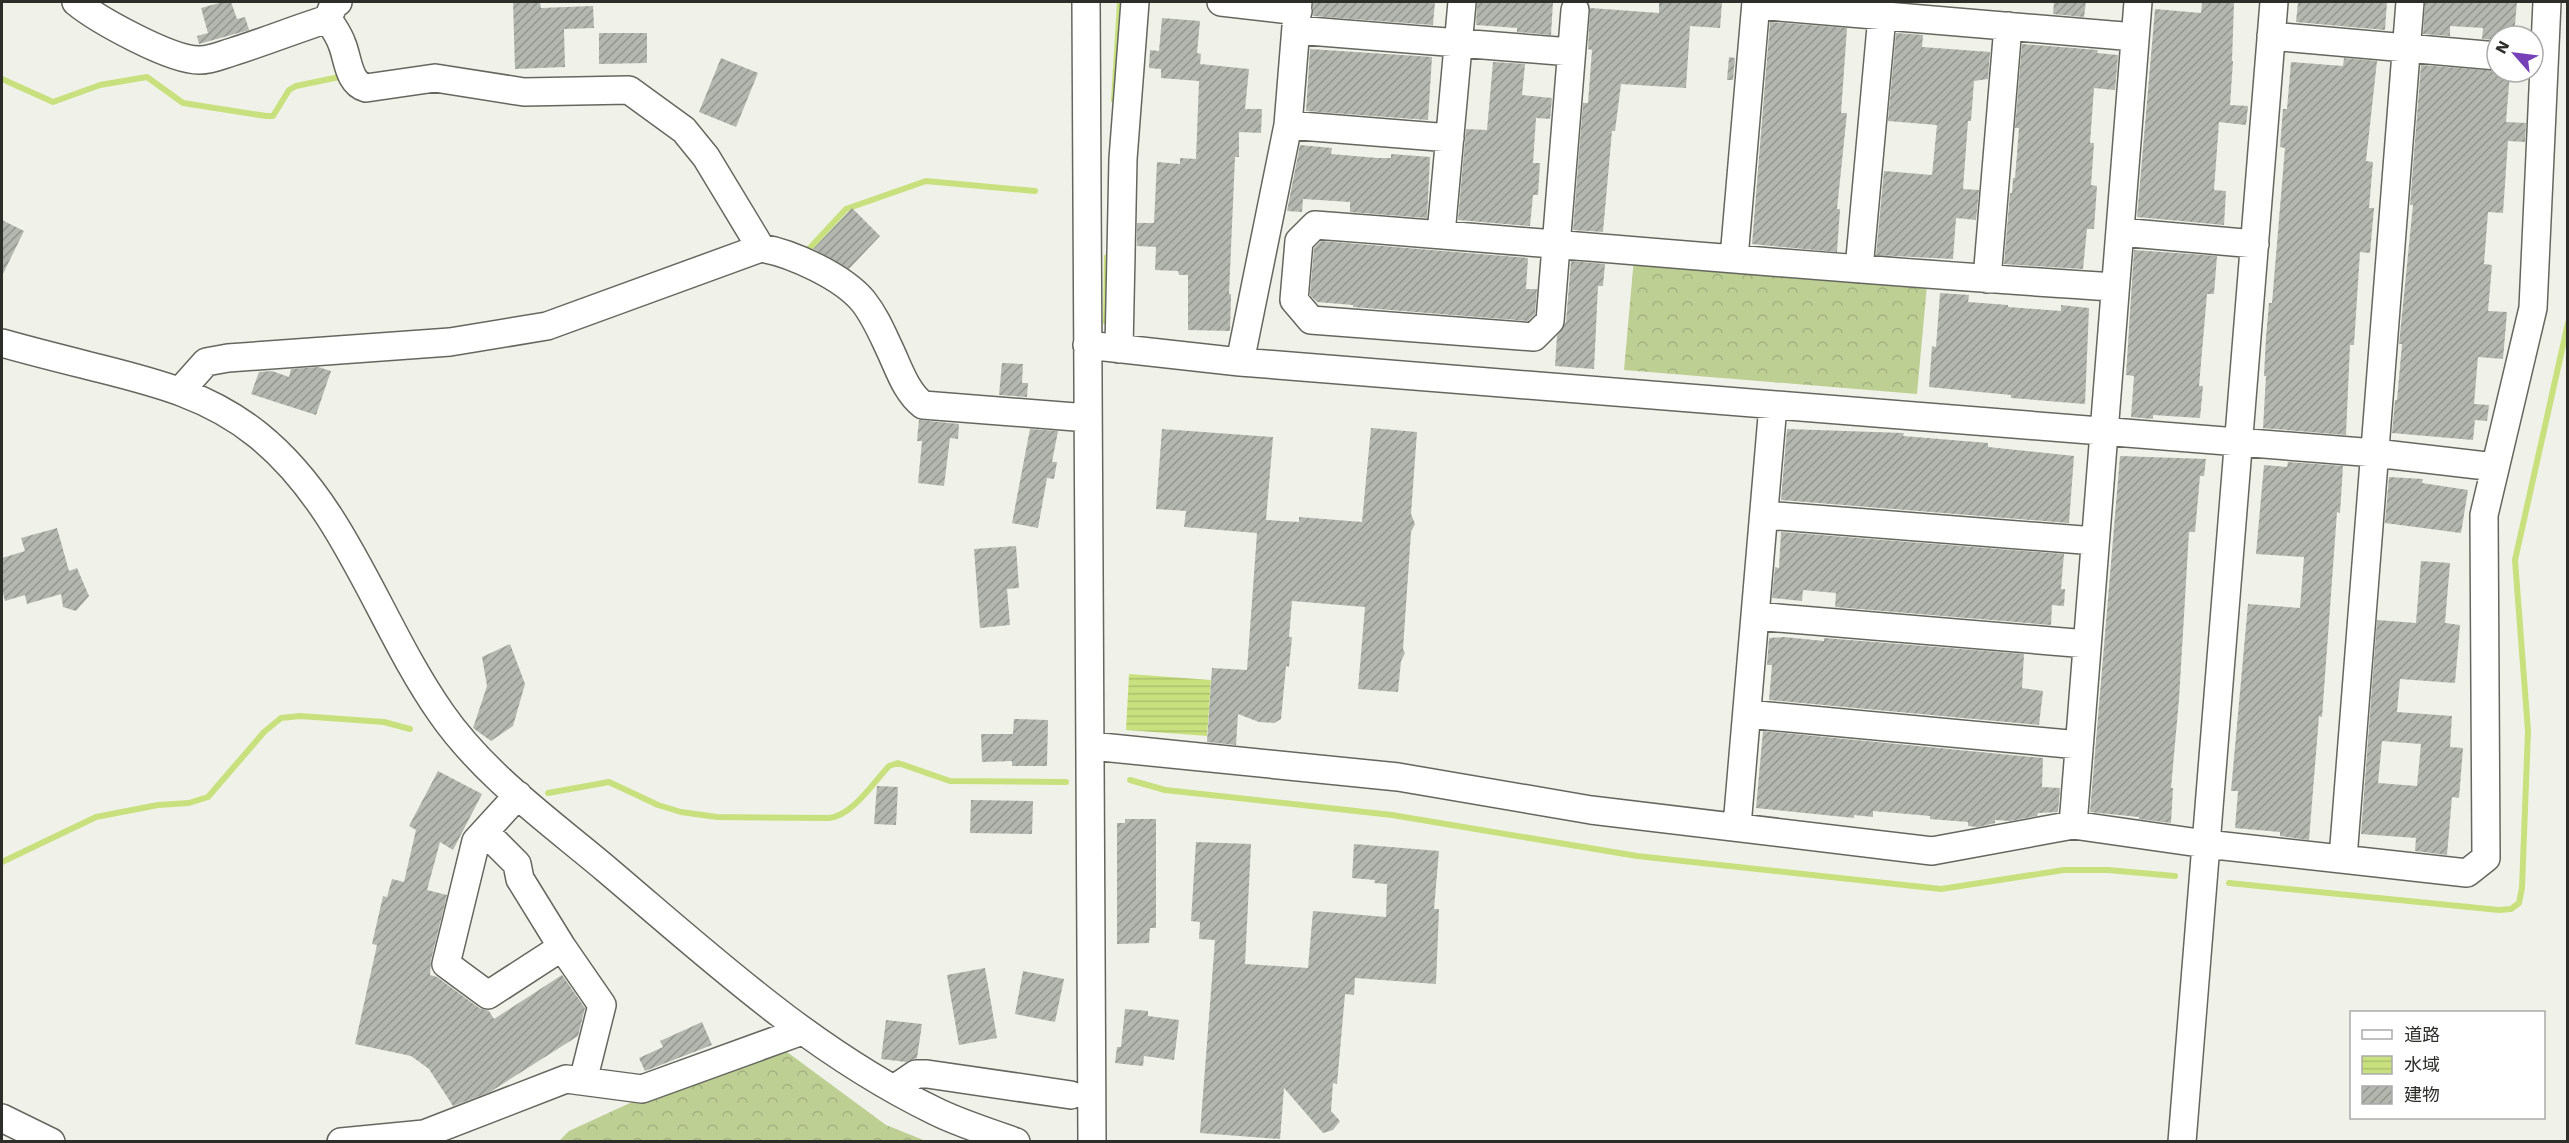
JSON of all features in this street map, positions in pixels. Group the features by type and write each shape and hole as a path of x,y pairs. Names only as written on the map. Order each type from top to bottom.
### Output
{"street":[{"path":"76,2 110,26 167,51 195,60 204,60 246,47 333,10 356,83 366,88 435,78 524,92 629,90 684,130 706,157 761,248"},
{"path":"1086,2 1111,83 1123,159 1119,348"},
{"path":"1092,1142 1087,345 1111,83 1135,2"},
{"path":"1221,2 1459,42 1571,52"},
{"path":"1441,234 1462,2"},
{"path":"2073,825 2138,2"},
{"path":"2182,1142 2274,2"},
{"path":"2343,858 2410,2"},
{"path":"2544,24 2547,2"},
{"path":"1734,258 1756,3 2135,37"},
{"path":"1575,10 1555,244 1550,321 1534,337 1311,320 1294,300 1299,241 1316,225 1441,234 1555,244 1987,279 2115,287"},
{"path":"1240,362 1288,125 1297,14"},
{"path":"1859,268 1882,16"},
{"path":"1987,279 2008,26"},
{"path":"2271,36 2485,55"},
{"path":"1091,746 1398,777 1591,810 1932,851 2073,825 2206,844 2467,873 2486,858 2484,515 2533,308 2538,84"},
{"path":"1288,125 1450,138"},
{"path":"2120,232 2255,244"},
{"path":"181,390 206,362 228,358 450,342 547,326 761,248 785,254 828,275 862,300 875,317 905,382 915,399 923,405 1088,418"},
{"path":"2,343 181,390 215,407 258,435 296,471 332,520 410,664 442,715 465,742 518,795 752,992 802,1031 894,1089 937,1113 1016,1142"},
{"path":"1087,345 1240,362 2375,453 2494,467"},
{"path":"1737,826 1773,405"},
{"path":"1765,515 2095,542"},
{"path":"1755,616 2087,644"},
{"path":"1747,714 2079,745"},
{"path":"518,795 476,841 446,964 488,995 562,947"},
{"path":"485,832 517,864 520,879 562,947 602,1005 583,1081"},
{"path":"341,1142 424,1134 566,1079 642,1089 802,1031"},
{"path":"894,1089 916,1074 927,1074 1071,1095"},
{"path":"2,1118 51,1142"}],"green space":[{"path":"1634,258 1927,285 1917,394 1624,370"},
{"path":"787,1052 886,1125 926,1141 558,1142 569,1131 641,1098"}],"water":[{"path":"1129,674 1211,680 1207,736 1126,730"}],"building":[{"path":"231,2 237,19 245,17 249,30 199,44 197,36 208,33 201,8"},
{"path":"513,2 540,2 541,8 593,6 594,28 564,29 565,67 515,69"},
{"path":"1313,2 1435,2 1433,25 1313,16"},
{"path":"1477,2 1553,2 1551,35 1517,32 1517,28 1476,25"},
{"path":"1659,2 1722,2 1720,28 1690,26 1686,88 1621,84 1615,131 1612,131 1603,232 1573,230 1583,103 1588,103 1592,50 1588,49 1590,8 1659,13"},
{"path":"2054,2 2086,2 2084,17 2053,14"},
{"path":"2202,2 2234,2 2230,105 2248,106 2246,125 2219,122 2214,190 2226,191 2224,225 2137,217 2155,9 2201,13"},
{"path":"2298,2 2387,2 2385,30 2296,22"},
{"path":"2425,2 2517,2 2515,24 2485,24 2485,39 2482,39 2483,28 2450,26 2450,36 2423,34"},
{"path":"1162,18 1200,21 1197,53 1201,54 1200,64 1249,69 1245,109 1262,109 1261,133 1239,132 1239,157 1235,157 1229,294 1231,294 1230,331 1188,330 1188,275 1179,275 1178,271 1155,270 1156,247 1137,246 1137,223 1154,223 1157,162 1180,164 1180,158 1196,159 1199,81 1161,78 1161,69 1149,68 1150,50 1159,51"},
{"path":"1770,22 1847,28 1841,113 1847,113 1837,209 1840,209 1837,252 1752,244"},
{"path":"599,33 647,33 647,63 599,64"},
{"path":"1896,33 1923,35 1922,47 1990,52 1988,79 1974,81 1971,121 1968,121 1963,189 1979,190 1976,220 1956,218 1953,259 1876,255 1884,171 1932,175 1937,125 1888,121"},
{"path":"2022,44 2098,50 2097,53 2118,55 2115,90 2094,88 2090,143 2094,143 2091,185 2097,186 2094,229 2087,229 2083,269 2004,264 2010,193 2012,193 2013,178 2015,178 2019,128 2015,128"},
{"path":"1310,49 1432,57 1428,120 1306,111"},
{"path":"1729,57 1735,58 1733,80 1727,80"},
{"path":"721,58 758,73 736,127 699,112"},
{"path":"2344,58 2377,61 2366,161 2373,162 2369,208 2374,208 2370,253 2360,252 2354,345 2350,345 2346,435 2263,428 2266,337 2269,303 2272,303 2285,148 2280,147 2283,109 2287,109 2291,62 2343,66"},
{"path":"1493,62 1525,64 1522,95 1552,98 1550,119 1536,118 1533,163 1540,163 1538,195 1533,195 1530,226 1458,220 1466,129 1487,130"},
{"path":"2421,65 2485,70 2485,84 2509,84 2506,122 2526,123 2525,142 2508,141 2503,213 2488,212 2484,264 2492,265 2488,311 2507,312 2503,359 2478,357 2474,404 2489,405 2487,421 2475,420 2473,440 2392,433 2395,400 2397,400 2402,344 2399,344 2413,205 2410,205"},
{"path":"1300,145 1332,148 1331,154 1378,158 1391,158 1391,154 1430,157 1427,218 1350,212 1350,202 1303,199 1302,212 1287,211"},
{"path":"852,208 880,236 849,269 813,249"},
{"path":"2,220 24,231 2,276"},
{"path":"1321,241 1528,258 1526,289 1537,289 1535,314 1528,321 1317,302 1310,295 1314,248"},
{"path":"2134,250 2217,256 2214,294 2207,294 2199,386 2203,386 2200,418 2153,415 2153,419 2131,417 2134,376 2126,375"},
{"path":"1571,261 1605,264 1603,286 1598,286 1594,369 1555,366 1557,336 1566,322"},
{"path":"1940,293 1969,295 1968,302 2008,305 2008,307 2061,311 2061,305 2089,308 2085,404 2011,398 2011,395 1929,387 1932,346 1936,347"},
{"path":"1002,363 1023,364 1022,383 1028,383 1027,397 999,395"},
{"path":"318,367 331,371 316,415 251,394 259,372 272,371 289,377 291,369"},
{"path":"919,420 959,424 958,439 950,438 944,486 918,483 922,441 917,441"},
{"path":"1371,428 1417,432 1411,514 1415,524 1411,532 1403,649 1405,653 1401,661 1398,692 1358,689 1365,607 1292,601 1289,637 1292,637 1289,667 1286,666 1281,719 1274,723 1259,722 1238,714 1236,745 1207,742 1212,668 1247,670 1257,533 1184,527 1186,511 1156,509 1162,429 1273,437 1266,520 1299,522 1299,517 1362,522"},
{"path":"1030,429 1058,431 1052,462 1057,462 1054,479 1047,478 1038,528 1012,523"},
{"path":"1787,429 1904,433 1903,436 1988,443 1988,447 2074,456 2069,523 1781,500"},
{"path":"2120,456 2206,459 2204,476 2200,476 2195,532 2189,532 2171,788 2173,788 2171,823 2090,812"},
{"path":"2288,462 2343,466 2340,513 2337,512 2322,717 2319,716 2309,840 2280,836 2280,832 2235,828 2238,791 2231,791 2248,604 2300,608 2304,557 2256,554 2264,465 2287,467"},
{"path":"2389,477 2423,479 2422,483 2468,490 2461,533 2385,523"},
{"path":"57,528 69,571 77,568 89,596 76,611 63,607 61,594 27,604 25,595 5,601 2,589 2,558 25,551 21,538"},
{"path":"1781,532 2064,554 2061,589 2065,589 2064,606 2052,605 2051,625 1835,607 1836,593 1803,590 1802,601 1772,598 1775,567 1779,568"},
{"path":"1016,546 1019,588 1007,589 1010,625 980,628 974,549"},
{"path":"2421,561 2450,563 2445,623 2460,625 2455,683 2400,679 2397,712 2452,716 2450,747 2463,748 2459,798 2452,797 2447,855 2415,851 2416,838 2361,834 2377,620 2416,623","holes":["2382,741 2421,744 2417,786 2378,783"]},
{"path":"1784,637 1824,641 1824,638 2024,654 2022,688 2043,691 2039,725 1769,700 1772,665 1767,665 1769,638"},
{"path":"510,644 525,684 513,726 491,741 473,728 487,686 482,657"},
{"path":"1014,719 1048,720 1047,766 1012,766 1012,761 982,762 981,734 1013,734"},
{"path":"1763,731 2043,758 2042,787 2060,788 2058,812 2038,813 2037,816 2010,821 1995,820 1995,823 1978,827 1968,826 1968,822 1930,819 1930,816 1873,811 1873,817 1854,815 1854,818 1756,808"},
{"path":"438,771 482,794 453,850 440,842 427,890 447,895 431,960 430,975 437,977 479,1008 489,1011 494,1019 562,975 585,1008 578,1036 490,1092 453,1106 429,1069 411,1056 355,1044 377,945 372,944 383,896 387,897 392,879 404,882 416,830 409,826"},
{"path":"877,786 898,787 896,825 874,824"},
{"path":"971,800 1033,801 1032,834 970,833"},
{"path":"1125,819 1156,819 1156,928 1150,928 1149,943 1117,944 1117,823 1125,823"},
{"path":"1196,842 1251,844 1245,964 1308,968 1313,911 1386,917 1387,884 1374,883 1375,880 1352,878 1354,844 1439,851 1434,909 1439,909 1436,984 1355,978 1354,995 1345,994 1337,1084 1333,1083 1331,1111 1340,1121 1333,1130 1323,1133 1284,1088 1280,1139 1200,1133 1215,940 1199,939 1200,922 1191,921"},
{"path":"985,968 997,1038 959,1045 947,975"},
{"path":"1023,971 1064,979 1055,1022 1015,1014"},
{"path":"1125,1009 1148,1011 1148,1016 1179,1020 1174,1060 1144,1056 1143,1066 1115,1063 1117,1047 1121,1047"},
{"path":"886,1020 922,1024 917,1058 906,1062 881,1059"},
{"path":"702,1022 712,1045 645,1071 639,1058 663,1047 660,1041"}],"waterway":[{"path":"1114,100 1120,2"},
{"path":"2,79 53,102 100,85 147,77 183,103 273,116 289,90 296,86 344,76"},
{"path":"804,250 807,251 846,209 926,181 1035,191"},
{"path":"1106,322 1107,257"},
{"path":"2229,883 2499,910 2511,909 2519,903 2522,888 2528,731 2515,560 2568,323"},
{"path":"2,862 96,817 158,805 189,803 208,797 264,732 281,718 300,716 384,722 410,729"},
{"path":"548,793 609,782 658,805 681,812 717,817 829,818 838,816 854,805 889,766 898,763 950,781 1066,782"},
{"path":"1130,780 1165,790 1392,815 1637,856 1941,889 2064,870 2108,870 2175,876"}]}
